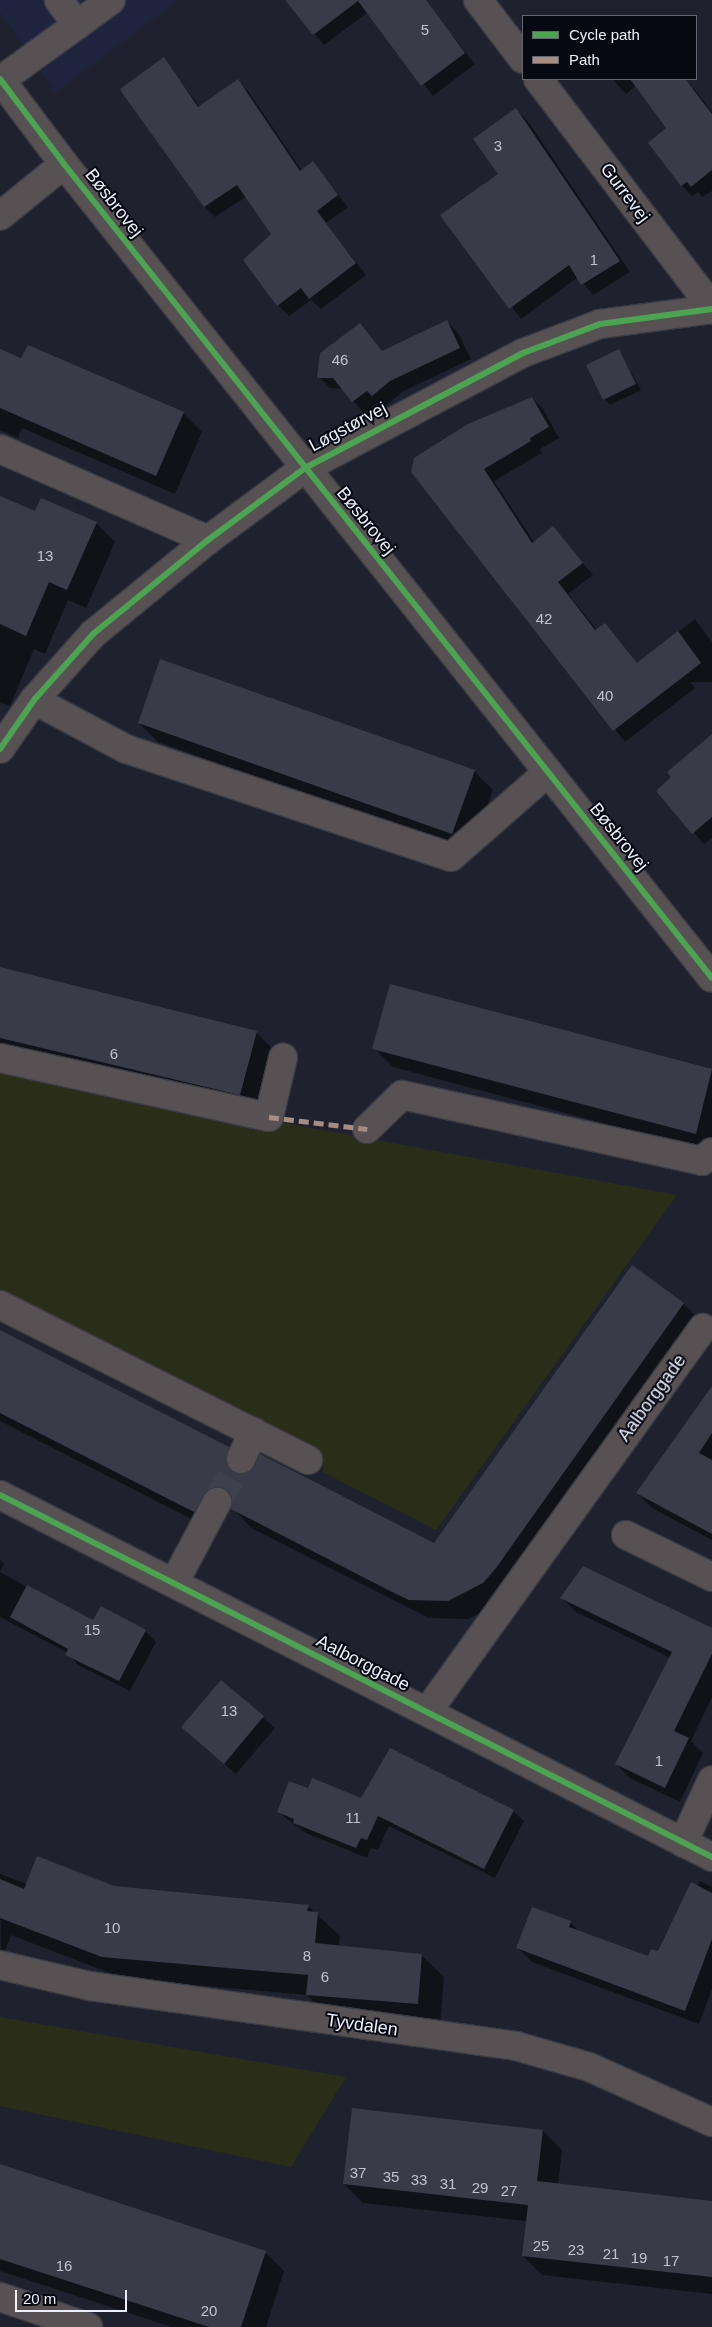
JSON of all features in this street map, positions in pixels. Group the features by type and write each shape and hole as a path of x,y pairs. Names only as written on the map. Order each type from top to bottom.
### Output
{"street":[{"path":"59,0 77,25"},
{"path":"1,80 111,0"},
{"path":"478,0 522,59"},
{"name":"Bøsbrovej","path":"1,80 64,164 712,978"},
{"name":"Gurrevej","path":"539,80 712,308"},
{"name":"Bøsbrovej","path":"0,216 64,164"},
{"name":"Løgstørvej","path":"0,749 34,700 93,634 208,540 305,468 523,353 600,324 712,308"},
{"path":"0,449 208,540"},
{"path":"34,700 126,749 451,858 548,772"},
{"path":"0,1058 269,1117 283,1058"},
{"path":"367,1129 402,1095 702,1162 712,1152"},
{"path":"0,1305 308,1460"},
{"name":"Aalborggade","path":"427,1712 702,1328"},
{"path":"241,1459 253,1432"},
{"name":"Aalborggade","path":"0,1495 712,1857"},
{"path":"174,1584 217,1502"},
{"path":"626,1535 712,1577"},
{"path":"683,1843 712,1780"},
{"name":"Tyvdalen","path":"0,1965 90,1986 516,2046 589,2067 712,2122"},
{"path":"0,2297 88,2327"}],"shaded area":[{"path":"0,0 179,0 55,93 0,12"}],"green space":[{"path":"0,1071 677,1195 436,1530 323,1472 323,1460 0,1296"},
{"path":"0,2017 346,2077 291,2167 0,2106"}],"building":[{"path":"285,0 426,0 465,53 421,86 358,1 313,35"},
{"path":"164,57 198,107 238,79 300,171 313,161 338,195 317,211 356,263 309,299 301,288 277,306 243,260 271,234 237,185 204,207 120,89"},
{"path":"631,80 686,80 712,114 712,170 691,187 687,182 681,186 648,143 666,128"},
{"path":"516,108 620,261 581,285 569,265 509,309 440,215 498,174 473,139"},
{"path":"447,320 460,348 390,381 372,396 367,391 352,402 333,378 317,378 320,353 360,323 382,351"},
{"path":"28,345 184,412 156,476 0,408 0,349 21,358"},
{"path":"619,349 636,384 603,400 586,365"},
{"path":"532,397 549,427 530,438 531,441 484,469 532,543 553,526 583,563 558,582 595,630 605,623 637,663 678,631 701,663 613,731 411,472 414,458 468,424"},
{"path":"0,496 35,511 41,498 97,522 67,590 49,582 26,636 0,624"},
{"path":"160,659 475,770 452,834 138,723"},
{"path":"712,734 712,817 692,834 656,791 671,777 667,772"},
{"path":"0,967 257,1031 240,1095 0,1038"},
{"path":"390,984 712,1069 696,1134 372,1049"},
{"path":"632,1265 684,1303 496,1568 483,1583 448,1601 409,1600 390,1591 231,1509 230,1494 224,1488 208,1489 194,1512 0,1413 0,1330 229,1447 226,1461 234,1473 251,1471 260,1454 434,1543"},
{"path":"712,1386 712,1433 699,1453 712,1460 712,1534 636,1493"},
{"path":"583,1566 712,1628 712,1654 674,1731 689,1738 665,1788 615,1764 672,1652 560,1598"},
{"path":"27,1585 93,1620 101,1606 146,1630 119,1681 65,1655 68,1649 10,1617"},
{"path":"221,1680 264,1716 224,1764 181,1727"},
{"path":"390,1748 514,1810 484,1869 378,1816 367,1840 361,1838 356,1848 293,1823 294,1819 277,1812 289,1781 308,1788 312,1778 361,1798"},
{"path":"37,1856 114,1886 309,1905 307,1911 318,1912 315,1943 422,1954 418,2004 306,1995 308,1975 102,1957 0,1918 0,1879 24,1889"},
{"path":"691,1882 712,1893 712,1939 685,2011 516,1948 532,1907 571,1921 569,1927 648,1956 651,1949 658,1951"},
{"path":"352,2108 543,2130 537,2181 712,2201 712,2277 522,2256 528,2205 343,2184"},
{"path":"0,2164 266,2251 241,2327 209,2327 0,2259"}],"tunnel":[{"path":"217,1502 241,1459"}],"marked path":[{"path":"269,1117 367,1129"}],"cycle path":[{"path":"0,79 64,164 712,978"},
{"path":"0,749 34,700 93,634 208,540 305,468 523,353 600,324 712,309"},
{"path":"0,1495 712,1857"}]}
